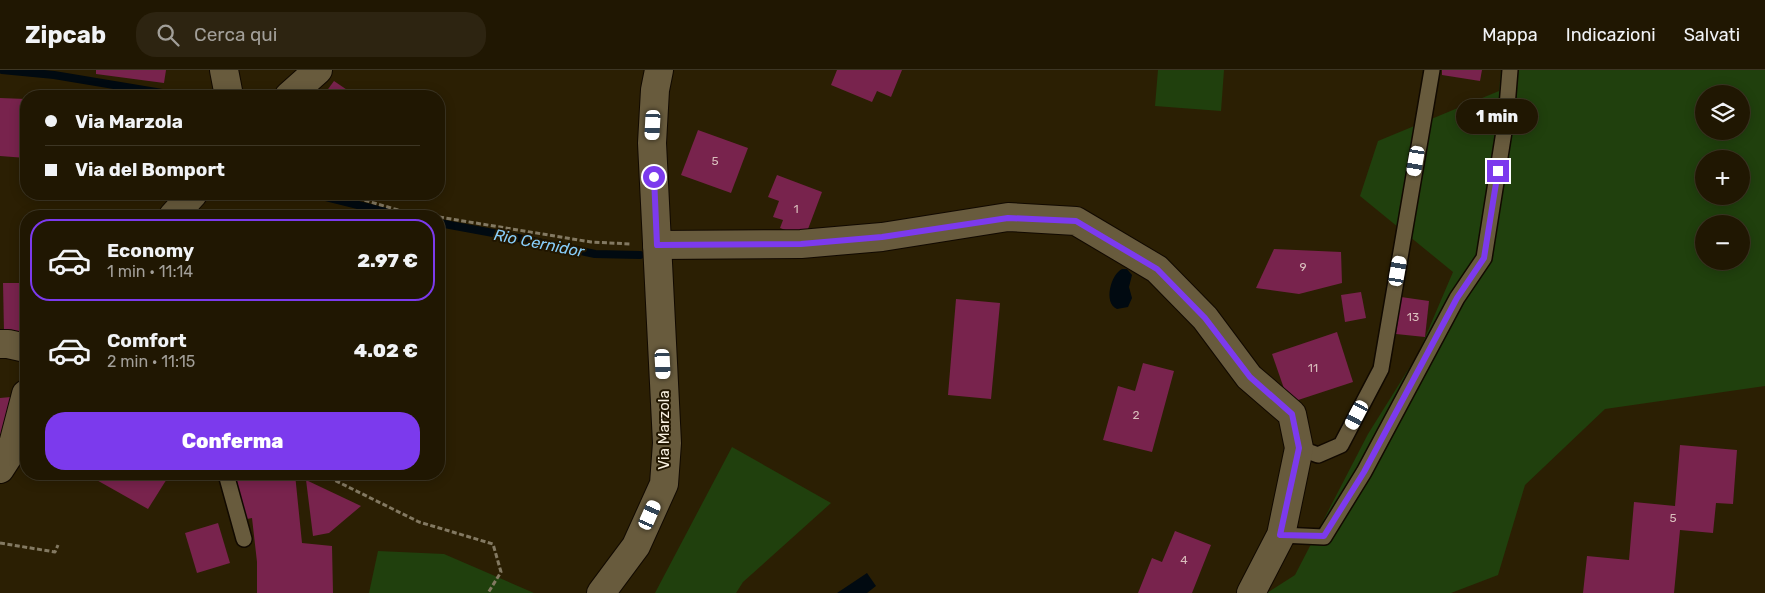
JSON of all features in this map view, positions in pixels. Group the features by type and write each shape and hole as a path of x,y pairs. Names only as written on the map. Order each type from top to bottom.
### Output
{"street":[{"path":"224,70 228,90"},
{"path":"296,90 318,70"},
{"name":"Via Marzola","path":"601,593 636,546 664,484 666,443 652,143 655,90 659,70"},
{"path":"178,210 188,200"},
{"path":"657,245 801,244 882,237 1008,218 1076,221 1157,269 1205,318 1250,377 1292,414 1299,448 1280,535 1251,593"},
{"path":"0,344 20,347"},
{"path":"0,469 11,452 20,417"}],"lane":[{"path":"1299,448 1318,455 1341,445 1381,369 1432,70"},
{"path":"1280,535 1324,536 1364,472 1457,298 1484,258 1506,119 1510,70"},
{"path":"228,480 244,539"}],"path":[{"path":"364,200 398,210"},
{"path":"445,217 591,242 657,245"},
{"path":"334,480 419,522 493,544 501,572 488,593"},
{"path":"0,543 55,552 58,546"}],"green space":[{"path":"1158,70 1224,70 1221,111 1155,106"},
{"path":"1501,70 1765,70 1765,386 1605,409 1525,485 1498,575 1451,593 1267,593 1295,575 1368,434 1418,354 1453,272 1360,196 1378,141 1499,91"},
{"path":"732,447 831,503 743,582 736,593 655,593"},
{"path":"378,551 444,554 534,593 369,593"}],"shaded area":[{"path":"1122,269 1127,269 1132,275 1129,287 1132,298 1128,307 1117,309 1110,301 1110,289 1118,272"},
{"path":"867,573 876,586 867,593 837,593"}],"building":[{"path":"96,70 166,70 164,83 96,74"},
{"path":"837,70 902,70 891,97 877,91 872,102 831,85"},
{"path":"1442,70 1482,70 1480,81 1442,75"},
{"path":"334,81 347,90 327,90"},
{"path":"0,98 20,99 20,158 0,156"},
{"path":"698,130 748,148 731,193 681,175"},
{"path":"777,175 822,192 805,237 780,228 783,220 773,217 779,201 768,197"},
{"path":"1274,249 1341,252 1342,283 1299,294 1256,288"},
{"path":"3,283 20,283 20,332 4,332"},
{"path":"1361,292 1366,318 1345,322 1341,295"},
{"path":"1401,297 1429,301 1425,337 1396,334"},
{"path":"956,299 1000,303 991,399 948,395"},
{"path":"1337,332 1353,382 1289,403 1272,354"},
{"path":"1143,363 1174,371 1152,452 1103,440 1118,386 1135,391"},
{"path":"11,397 10,403 0,448 0,398"},
{"path":"1680,445 1737,450 1733,504 1716,503 1713,533 1680,530 1674,593 1583,593 1587,556 1629,560 1634,502 1675,506"},
{"path":"97,480 166,480 148,509"},
{"path":"237,480 296,480 302,543 332,546 333,593 257,593 257,562 252,518 242,520"},
{"path":"306,480 361,506 329,533 313,536"},
{"path":"218,523 230,563 197,573 185,533"},
{"path":"1175,531 1211,545 1192,593 1138,593 1152,558 1162,562"}],"waterway":[{"name":"Rio Cernidor","path":"2,70 54,75 144,90"},
{"name":"Rio Cernidor","path":"338,200 378,210"},
{"name":"Rio Cernidor","path":"445,224 595,254 640,255"}],"route":[{"path":"654,177 657,245 801,244 882,237 1008,218 1076,221 1157,269 1205,318 1250,377 1292,414 1299,448 1280,535 1324,536 1364,472 1457,298 1484,258 1498,171"}]}
